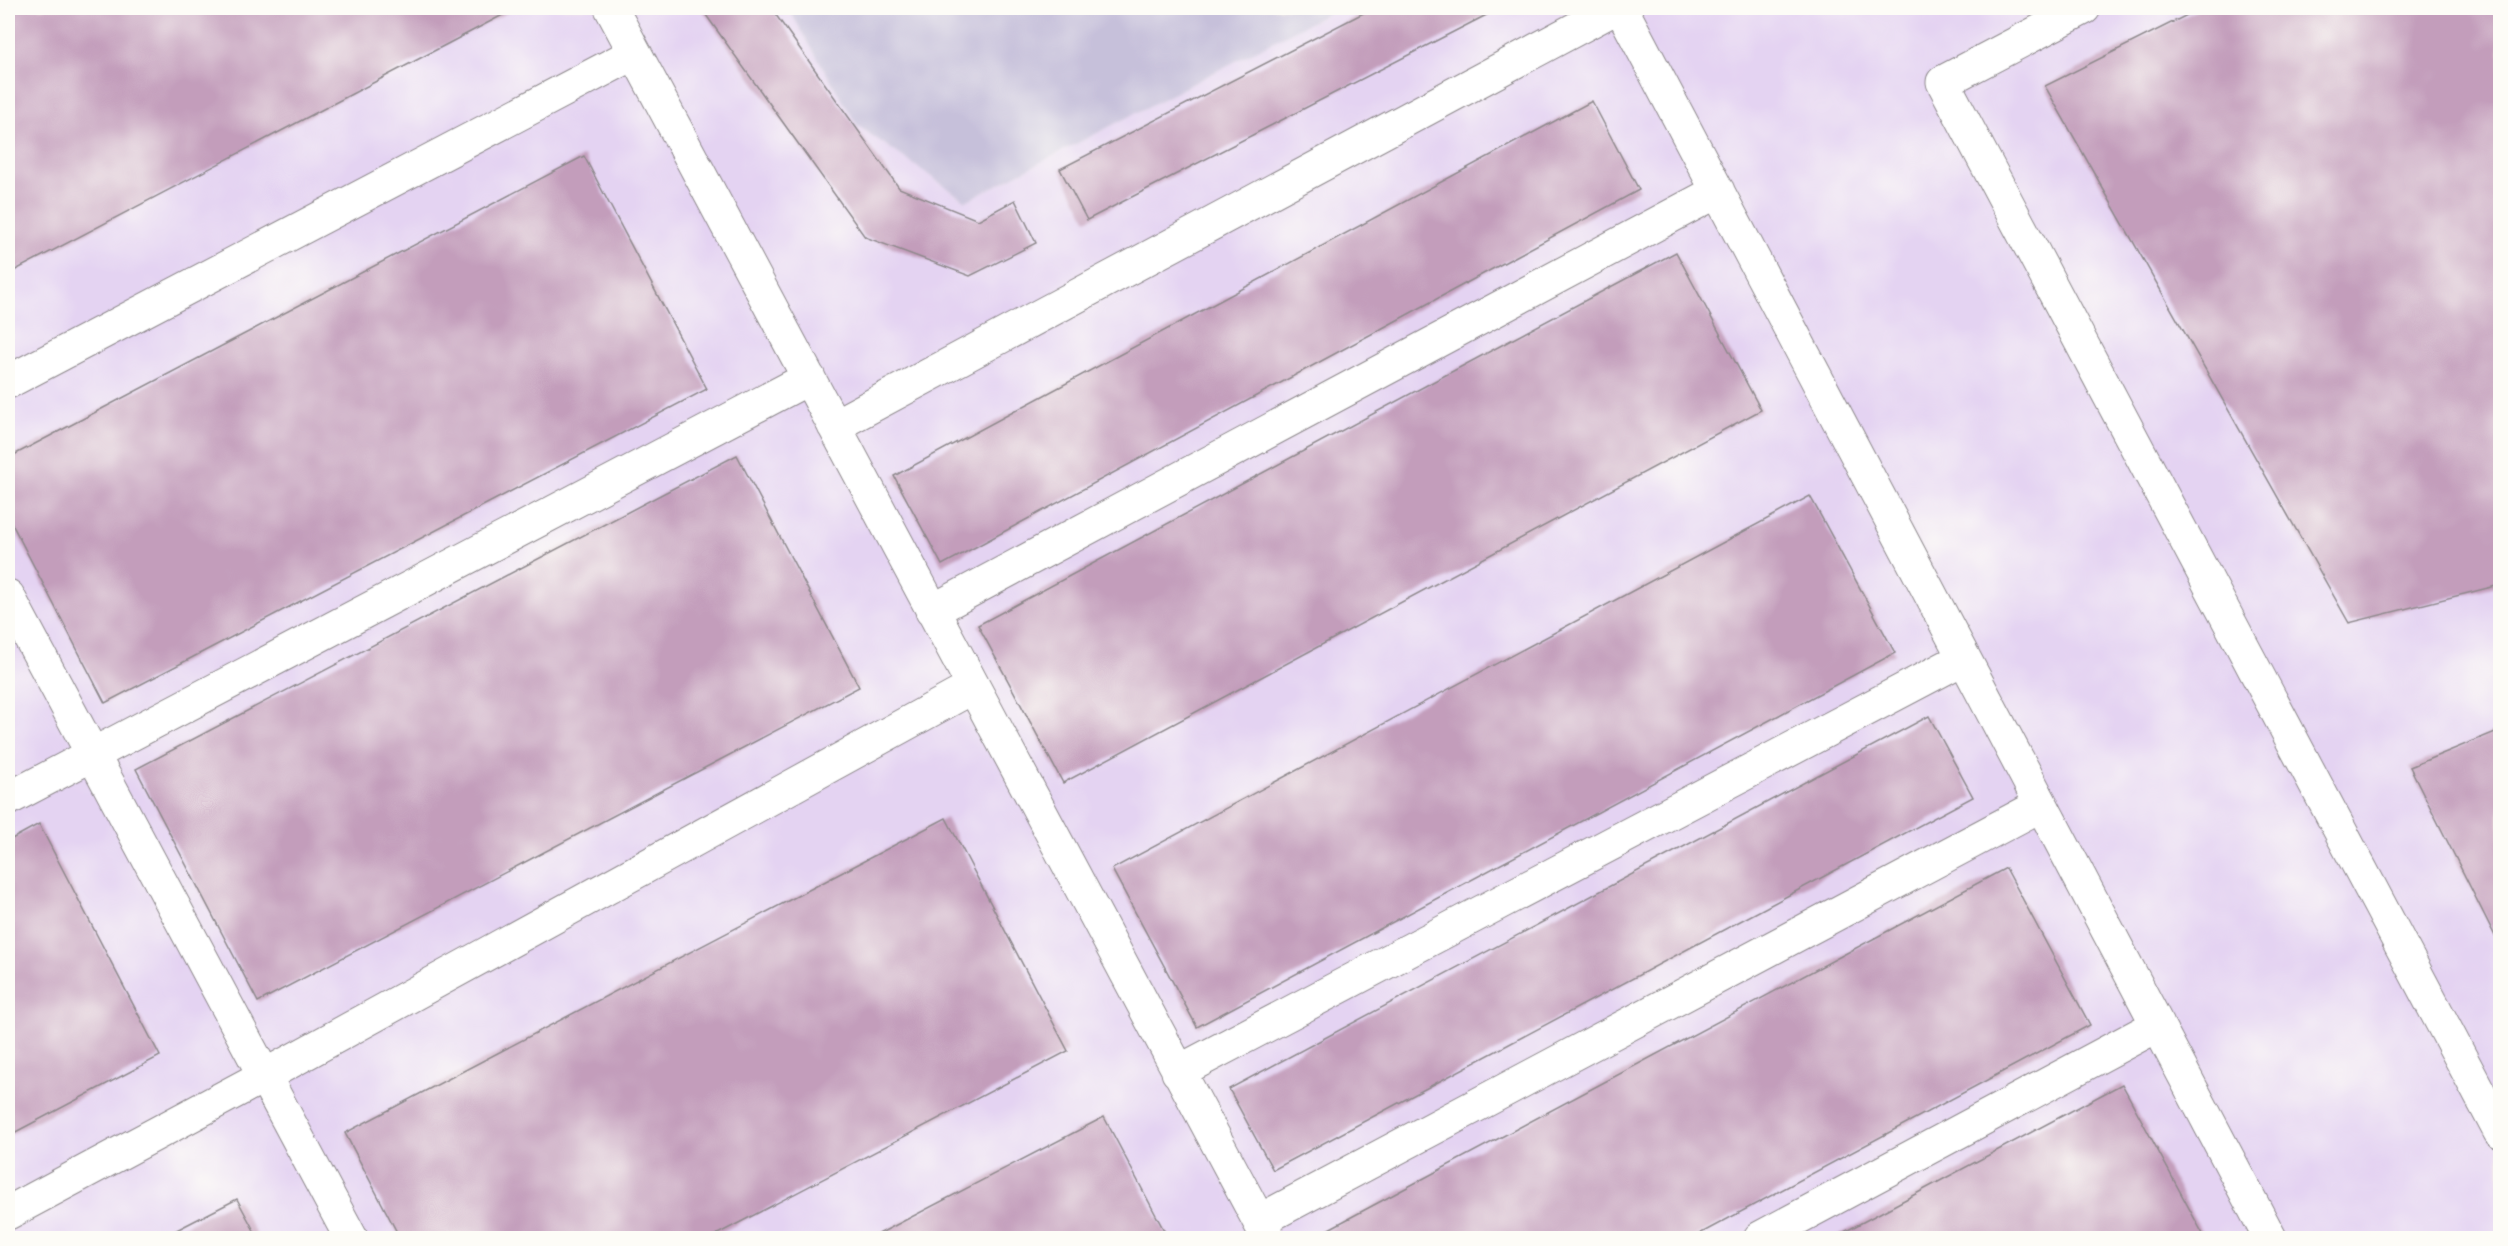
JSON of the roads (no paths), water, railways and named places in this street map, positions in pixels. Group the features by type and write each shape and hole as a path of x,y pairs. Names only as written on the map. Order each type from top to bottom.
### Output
{"street":[{"path":"611,8 1263,1230 2042,805"},
{"path":"834,426 1615,8"},
{"path":"1621,8 2270,1239"},
{"path":"2084,8 1943,82 2500,1132"},
{"path":"8,382 635,53"},
{"path":"932,611 1718,191"},
{"path":"8,800 809,378"},
{"path":"8,596 351,1239"},
{"path":"1178,1072 1964,658"},
{"path":"8,1213 264,1076 974,687"},
{"path":"1760,1239 2158,1025"}]}
